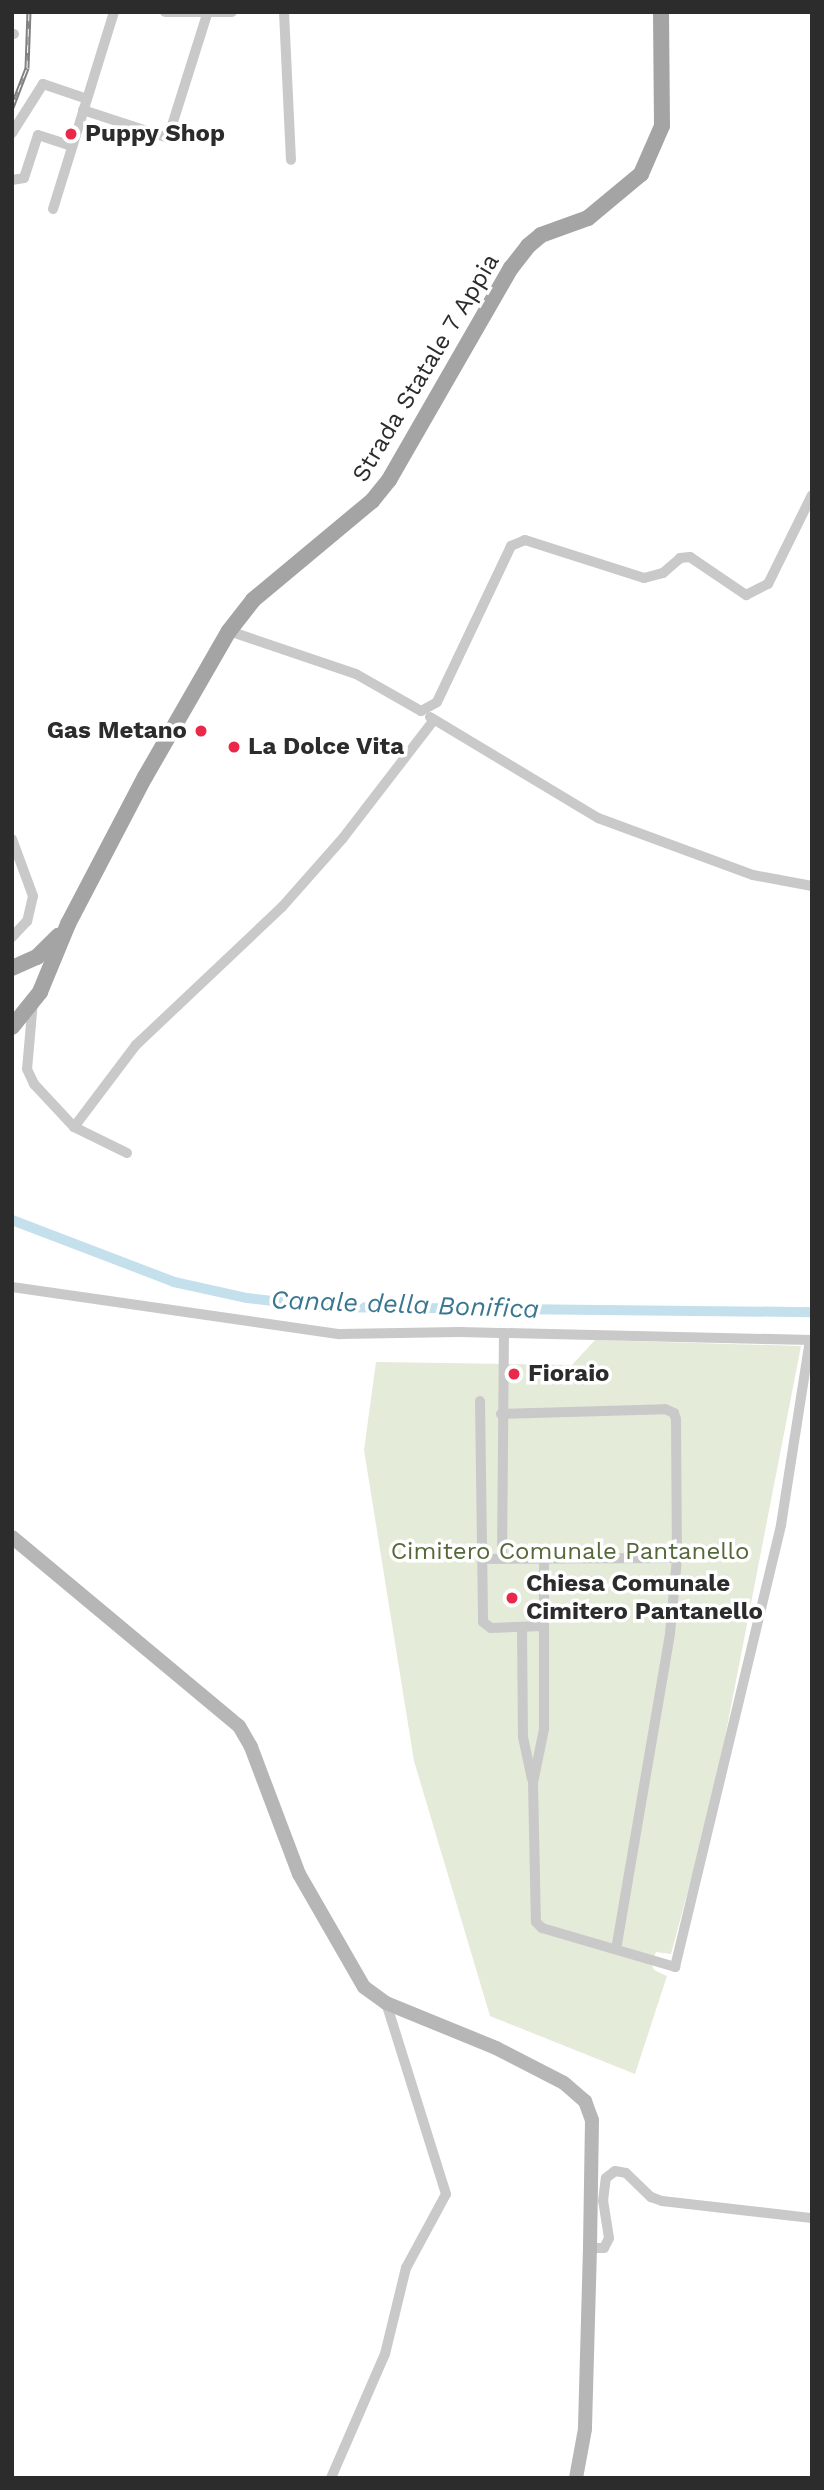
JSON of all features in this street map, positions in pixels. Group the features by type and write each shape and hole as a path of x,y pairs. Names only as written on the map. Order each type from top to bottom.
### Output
{"main road":[{"name":"Strada Statale 7 Appia","path":"12,1027 25,1001 41,983 68,924 145,777 229,631 283,572 372,501 389,480 492,300 528,246 541,235 588,218 641,174 662,126 661,12"},
{"path":"662,32 671,12"},
{"name":"Strada Statale 7 Appia","path":"18,965 68,924"},
{"path":"18,965 34,970 41,983"},
{"path":"12,1537 239,1727 251,1747 299,1874 323,1920 365,1987 386,2003 496,2048 564,2083 585,2101 592,2120 590,2248 585,2429 576,2478"}],"street":[{"path":"53,209 114,12"},
{"path":"165,12 232,12"},
{"path":"284,12 291,160"},
{"path":"83,110 168,138 207,14"},
{"path":"12,133 43,84 87,99"},
{"path":"12,180 24,178 38,135 72,146"},
{"path":"421,711 437,702 510,546 525,540 644,578 663,573 680,558 690,557 746,595 768,584 812,495"},
{"path":"229,631 356,674 598,818 753,875 812,886"},
{"path":"74,1127 136,1045 282,907 343,838 434,720"},
{"path":"12,839 33,896 27,921 12,937"},
{"path":"25,1001 27,1069 34,1084 74,1127 127,1153"},
{"path":"12,1287 340,1334 504,1333 811,1340 781,1525 675,1967 542,1928 536,1922 533,1783 523,1737 522,1627"},
{"path":"502,1559 501,1414 504,1333"},
{"path":"480,1401 483,1622 491,1628 544,1626"},
{"path":"501,1414 665,1409 674,1413 677,1558 670,1634 616,1949"},
{"path":"482,1559 677,1558"},
{"path":"533,1783 544,1729 544,1559"},
{"path":"331,2478 385,2354 407,2268 446,2194 386,2003"},
{"path":"590,2248 604,2248 608,2238 603,2201 606,2178 615,2171 626,2173 651,2197 662,2202 812,2218"}],"green space":[{"name":"Cimitero Comunale Pantanello","path":"595,1340 801,1346 714,1794 671,1954 656,1952 651,1963 654,1970 667,1976 635,2074 490,2016 414,1761 364,1450 376,1362 572,1365"}],"waterway":[{"name":"Canale della Bonifica","path":"12,1220 174,1282 247,1298 322,1307 812,1312"}],"railway":[{"path":"12,107 27,68 29,12"}],"place":[{"name":"Puppy Shop","path":"71,134"},
{"name":"Gas Metano","path":"201,731"},
{"name":"La Dolce Vita","path":"234,747"},
{"name":"Fioraio","path":"514,1374"},
{"name":"Chiesa Comunale Cimitero Pantanello","path":"512,1598"}]}
